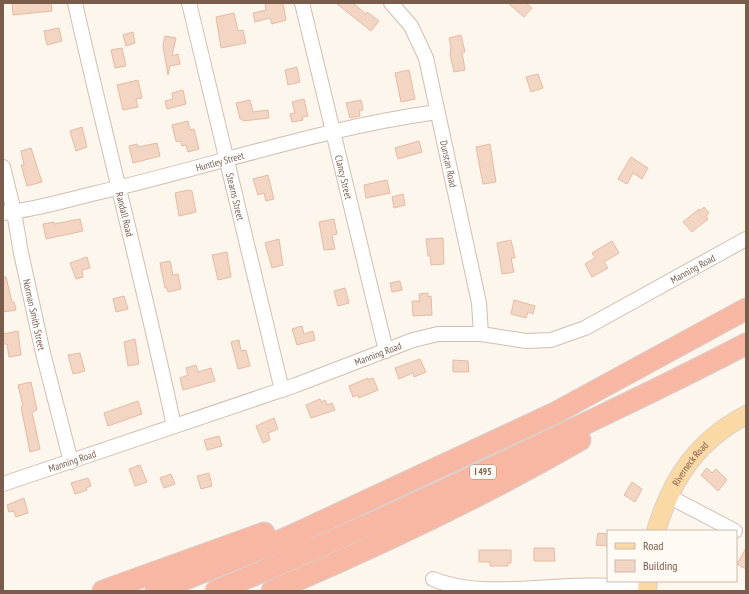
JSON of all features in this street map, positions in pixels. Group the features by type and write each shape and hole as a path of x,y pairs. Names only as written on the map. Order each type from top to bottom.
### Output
{"highway":[{"name":"I 495","path":"156,591 289,537 445,466 555,413 746,310"},
{"name":"I 495","path":"216,591 323,546 409,507 746,345"},
{"path":"272,591 417,526 516,477 746,345"},
{"path":"103,591 445,466"}],"main road":[{"name":"Riverneck Road","path":"656,530 668,496 683,469 701,447 729,424 746,415"}],"street":[{"name":"Randall Road","path":"75,3 118,188 151,317 174,426"},
{"name":"Stearns Street","path":"189,3 282,390"},
{"name":"Clancy Street","path":"302,3 386,351"},
{"name":"Dunstan Road","path":"391,3 405,18 421,46 479,304 481,334"},
{"name":"Huntley Street","path":"9,213 118,188 334,132 385,120 437,112"},
{"name":"Norman Smith Street","path":"3,167 9,213 21,253 43,354 70,462"},
{"name":"Manning Road","path":"3,484 282,390 414,340 438,334 481,334 526,341 550,340 585,328 746,239"},
{"path":"668,496 734,530"},
{"path":"737,532 746,537"},
{"path":"433,579 445,585 470,590 607,585 648,587"}],"building":[{"path":"12,3 51,3 52,11 13,15"},
{"path":"265,3 283,3 286,20 272,24 270,18 255,22 253,13 266,10"},
{"path":"336,3 353,3 366,14 367,12 379,21 371,31"},
{"path":"508,3 526,3 532,8 524,17"},
{"path":"234,13 238,31 243,30 246,43 221,48 216,17"},
{"path":"59,28 62,41 47,45 44,31"},
{"path":"133,32 135,43 126,46 123,35"},
{"path":"461,35 465,52 462,52 465,70 454,72 450,54 451,47 449,38"},
{"path":"165,36 176,38 172,56 178,54 180,64 170,66 168,75 163,46"},
{"path":"122,48 126,66 115,68 111,50"},
{"path":"297,67 300,82 288,85 285,70"},
{"path":"409,70 415,99 401,102 395,73"},
{"path":"538,74 543,88 531,92 526,77"},
{"path":"138,80 142,98 136,99 138,107 123,110 117,85"},
{"path":"183,90 186,104 167,109 165,101 173,99 172,93"},
{"path":"304,99 308,116 302,117 303,120 292,122 290,114 295,113 292,102"},
{"path":"250,100 253,112 268,110 269,118 243,121 240,119 236,103"},
{"path":"361,100 363,110 359,111 360,116 350,118 346,103"},
{"path":"188,121 190,130 194,129 199,149 188,152 186,145 182,146 181,142 176,141 172,125"},
{"path":"82,127 87,147 76,151 70,131"},
{"path":"419,141 422,152 398,159 395,148"},
{"path":"157,143 160,156 133,163 129,146 137,144 138,147"},
{"path":"490,144 496,182 483,184 476,147"},
{"path":"31,148 42,182 27,186 21,165 24,165 21,151"},
{"path":"631,157 648,168 642,179 633,173 627,184 618,179"},
{"path":"268,175 274,199 266,201 264,193 258,195 253,179"},
{"path":"387,180 390,193 366,198 364,185"},
{"path":"188,190 192,191 196,212 179,216 175,193"},
{"path":"403,194 405,205 394,208 392,197"},
{"path":"704,207 709,213 706,216 708,219 692,232 683,222 699,209 700,211"},
{"path":"80,219 83,231 46,239 43,224 54,222 54,224"},
{"path":"334,219 337,234 332,235 335,249 324,250 319,222"},
{"path":"443,238 444,264 431,265 430,256 428,256 426,239"},
{"path":"279,239 283,265 272,268 265,243"},
{"path":"511,240 515,258 511,258 514,272 502,274 497,243"},
{"path":"612,241 619,253 604,262 608,268 592,277 585,264 595,258 592,253"},
{"path":"227,252 231,277 218,280 212,255"},
{"path":"87,257 90,268 82,270 83,277 76,279 70,263"},
{"path":"170,261 173,275 178,274 181,289 168,292 167,288 165,288 160,263"},
{"path":"3,277 6,277 12,302 14,302 16,310 3,312"},
{"path":"400,281 402,290 392,292 390,283"},
{"path":"345,288 349,303 338,306 334,291"},
{"path":"428,293 428,297 431,296 432,315 413,316 412,301 420,301 419,294"},
{"path":"124,296 128,309 116,312 113,299"},
{"path":"514,300 535,306 533,314 528,312 526,318 511,314"},
{"path":"302,326 304,334 313,331 315,340 297,345 292,329"},
{"path":"18,331 21,355 9,357 7,344 3,344 3,334"},
{"path":"135,339 139,364 128,366 124,342"},
{"path":"239,340 241,351 246,350 250,366 238,369 231,342"},
{"path":"80,353 85,371 73,374 68,355"},
{"path":"420,359 426,372 414,377 413,373 399,379 395,368"},
{"path":"453,360 468,361 469,372 453,372"},
{"path":"196,365 198,372 211,368 215,381 183,390 180,378 188,375 186,368"},
{"path":"368,378 368,380 373,378 378,390 359,398 358,395 353,397 349,386"},
{"path":"31,382 37,410 32,412 40,449 30,452 21,407 23,406 18,385"},
{"path":"320,399 321,402 325,400 327,405 332,403 335,410 311,418 306,405"},
{"path":"138,401 142,414 108,426 104,413"},
{"path":"274,418 278,429 268,433 270,440 263,443 256,426"},
{"path":"219,436 222,446 207,450 204,440"},
{"path":"140,465 147,482 135,486 129,469"},
{"path":"707,468 712,473 716,469 727,480 718,491 701,475"},
{"path":"209,473 212,486 201,489 197,476"},
{"path":"171,474 175,484 164,488 160,478"},
{"path":"88,478 91,486 86,488 87,490 75,494 71,483"},
{"path":"632,482 642,489 635,502 624,495"},
{"path":"24,498 28,513 16,517 14,511 9,512 7,505"},
{"path":"598,533 607,534 607,546 596,545"},
{"path":"534,548 554,548 555,561 534,561"},
{"path":"746,548 746,569 737,564"},
{"path":"479,550 511,550 511,563 508,563 508,566 490,566 490,562 479,562"}]}
